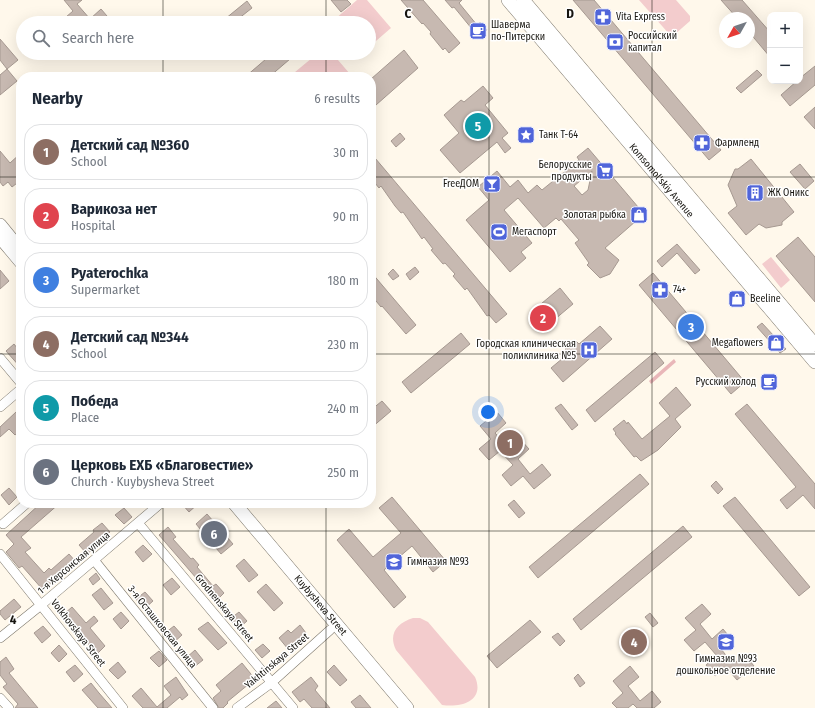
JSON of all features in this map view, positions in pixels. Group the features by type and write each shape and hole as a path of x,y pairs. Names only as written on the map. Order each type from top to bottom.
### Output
{"main road":[{"name":"Komsomol'skiy Avenue","path":"508,0 815,362"},
{"name":"Komsomol'skiy Avenue","path":"523,0 815,345"},
{"path":"0,225 16,244"},
{"path":"0,237 16,256"},
{"name":"Kuybysheva Street","path":"228,508 257,537 333,627 407,708"},
{"name":"Kuybysheva Street","path":"237,508 257,537"},
{"name":"Kuybysheva Street","path":"333,627 396,708"}],"street":[{"path":"0,358 16,377"},
{"path":"0,407 16,393"},
{"path":"3,524 21,508"},
{"name":"1-я Херсонская улица","path":"0,638 155,508"},
{"name":"Grodnenskaya Street","path":"138,523 293,708"},
{"name":"Volkhovskaya Street","path":"0,554 123,708"},
{"name":"3-я Осташковская улица","path":"94,560 213,708"},
{"name":"Yakhtinskaya Street","path":"237,708 271,683 333,627"},
{"path":"0,698 9,708"}],"shaded area":[{"path":"357,0 367,0 391,28 376,41 376,16 339,16"},
{"path":"639,0 676,0 690,16 690,21 674,35 670,35"},
{"path":"310,60 338,60 348,72 295,72"},
{"path":"771,257 790,280 781,288 762,264"},
{"path":"674,359 676,362 651,384 649,381"},
{"path":"413,618 420,618 428,622 475,677 477,692 470,701 464,704 450,706 442,705 396,650 393,639 398,626"}],"building":[{"path":"64,0 82,0 77,4 87,16 67,16 73,11"},
{"path":"331,0 347,0 351,4 341,12"},
{"path":"401,0 423,0 460,43 449,53 445,48 443,50 430,34 431,32"},
{"path":"445,0 462,0 459,3 477,25 480,22 487,30 477,39 470,31 472,29 454,7 452,8"},
{"path":"573,0 594,0 721,150 709,160"},
{"path":"721,0 742,0 752,12 732,12"},
{"path":"247,1 252,8 242,16 229,16"},
{"path":"101,9 107,16 93,16"},
{"path":"755,15 767,29 767,53 755,39"},
{"path":"0,39 16,58 16,60 18,60 7,69 0,60"},
{"path":"404,50 418,68 376,105 376,75"},
{"path":"265,60 289,60 275,72 251,72"},
{"path":"815,66 815,85 790,106 781,95 794,84 803,84 803,76"},
{"path":"7,69 16,82 0,95 0,75"},
{"path":"757,70 762,75 741,93 736,88"},
{"path":"483,86 493,98 485,105 508,133 502,138 511,148 505,153 497,142 460,173 440,150 459,133 444,115 461,100 464,102"},
{"path":"815,107 815,129 804,117"},
{"path":"400,133 405,139 396,147 391,141"},
{"path":"588,148 644,214 605,248 619,260 610,274 600,278 587,265 589,263 575,243 579,240 561,219 559,221 556,218 544,228 518,198 504,210 532,243 521,252 526,258 510,272 466,220 489,200 478,187 497,171 510,187 518,180 528,193 537,185 542,190 579,160 577,157","holes":["592,171 588,190 582,195 574,186"]},
{"path":"0,151 10,163 16,158 16,184 12,187 8,182 3,186 0,182"},
{"path":"376,159 507,314 496,323 489,315 487,316 467,288 465,290 453,276 455,274 445,263 443,264 431,250 433,249 424,237 422,239 403,212 401,213 395,206 381,186 379,188 376,184"},
{"name":"ЖК Оникс","path":"751,159 794,212 782,222 782,225 766,228 759,224 746,235 728,213 737,206 728,185 735,169 738,169"},
{"path":"800,164 814,181 805,189 790,172"},
{"path":"798,237 815,257 815,302 776,256"},
{"path":"677,244 700,270 695,274 677,253 662,267 657,261"},
{"path":"415,267 419,272 410,280 406,274"},
{"path":"393,269 399,276 393,280 388,274"},
{"path":"0,270 9,281 0,289"},
{"path":"653,273 745,382 731,394 639,285"},
{"path":"376,278 416,325 406,334 382,306 381,307 376,301"},
{"path":"560,288 573,304 542,330 529,314"},
{"path":"762,323 786,349 780,353 757,327"},
{"path":"600,326 612,339 563,382 551,368 569,353 565,349 575,340 579,344"},
{"path":"461,333 470,344 411,393 402,382"},
{"path":"14,344 16,347 16,362 6,351"},
{"path":"655,352 664,363 595,422 586,410"},
{"path":"676,387 691,405 675,419 681,427 658,450 641,461 636,456 634,457 615,434 616,433 613,429 624,420 627,424 628,422 642,439 670,416 659,403"},
{"path":"382,401 391,411 376,424 376,406"},
{"path":"561,404 578,425 572,430 555,408"},
{"path":"747,404 815,484 815,509 803,495 787,509 780,500 796,487 735,414"},
{"path":"16,412 16,434 15,435 9,429 0,437 0,427"},
{"path":"497,412 506,423 495,433 508,447 519,438 529,449 518,459 530,474 542,464 551,475 534,489 523,476 511,486 502,475 513,465 500,451 489,460 479,449 491,439 480,426"},
{"path":"640,474 649,484 538,578 529,567"},
{"path":"716,481 723,489 718,494 711,486"},
{"path":"9,488 16,496 16,498 9,505 1,495"},
{"path":"392,497 446,561 433,572 412,546 384,570 406,597 394,608 337,540 349,529 373,557 401,533 379,508"},
{"path":"735,497 810,587 799,596 723,506"},
{"path":"514,500 525,513 519,518 508,505"},
{"path":"36,508 54,508 21,537 31,548 25,552 44,573 49,568 51,570 69,554 76,562 43,590 22,566 19,568 6,552 14,544 6,535"},
{"path":"124,508 132,517 124,524 115,515"},
{"path":"185,508 193,508 189,512"},
{"path":"207,514 233,544 221,554 196,524"},
{"path":"102,523 110,532 94,545 96,547 87,554 79,545"},
{"path":"683,526 692,537 581,630 573,619"},
{"path":"168,527 176,537 173,539 191,559 193,558 199,565 197,567 213,586 216,584 224,593 216,601 159,535"},
{"path":"143,545 152,554 143,562 135,552"},
{"path":"244,559 258,575 249,582 236,566"},
{"path":"96,573 100,579 93,585 89,579"},
{"path":"172,578 180,587 171,595 163,585"},
{"path":"266,584 283,603 274,611 257,592"},
{"path":"101,588 113,603 104,610 92,595"},
{"path":"145,592 153,601 144,609 136,599"},
{"path":"14,599 21,607 5,620 0,614 0,611"},
{"path":"702,604 711,614 700,624 712,639 723,629 732,640 721,649 733,664 745,655 754,666 737,680 726,667 715,676 706,665 717,656 705,642 694,651 684,640 696,630 685,618"},
{"path":"72,607 86,623 94,616 98,621 90,628 105,646 97,654 63,615"},
{"path":"121,612 129,621 121,629 113,619"},
{"path":"239,612 247,621 238,629 230,619"},
{"path":"650,613 658,623 653,627 645,617"},
{"path":"530,620 541,632 497,668 487,656"},
{"path":"208,622 227,643 218,650 198,629"},
{"path":"300,625 306,633 288,649 279,638 288,630 291,633"},
{"path":"43,626 51,635 42,643 34,633"},
{"path":"174,626 182,635 173,643 165,633"},
{"path":"558,633 565,641 560,646 552,637"},
{"path":"263,644 270,651 262,658 255,650"},
{"path":"59,645 67,654 59,662 51,653"},
{"path":"195,650 203,660 194,667 186,658"},
{"path":"159,651 167,660 159,667 150,658"},
{"path":"6,657 14,669 9,673 38,708 15,708 18,704 3,687 7,684 0,675 0,662"},
{"path":"118,662 126,672 118,679 109,670"},
{"path":"242,663 255,679 227,702 228,703 223,708 219,708 213,698 221,691 216,685"},
{"path":"75,665 83,674 74,682 66,672"},
{"path":"334,665 347,680 340,686 327,672"},
{"path":"630,666 639,677 628,686 640,701 652,691 661,702 654,708 637,708 633,704 628,708 617,708 612,703 623,693 613,681"},
{"path":"578,674 585,683 580,687 574,678"},
{"path":"176,677 188,695 182,700 180,697 167,708 143,708 132,696 141,688 157,707 171,695 164,686"},
{"path":"311,677 318,686 315,690 330,708 312,708 304,699 300,702 292,692"},
{"path":"91,683 112,708 98,708 82,690"},
{"path":"360,695 371,708 356,708 351,702"},
{"path":"276,701 282,708 267,708"}],"place":[{"name":"Vita Express","path":"603,17"},
{"name":"Шаверма по-Питерски","path":"478,31"},
{"name":"Российский капитал","path":"615,42"},
{"name":"Победа","path":"478,126"},
{"name":"Танк Т-64","path":"526,135"},
{"name":"Фармленд","path":"702,143"},
{"name":"Белорусские продукты","path":"605,171"},
{"name":"FreeДОМ","path":"492,184"},
{"name":"ЖК Оникс","path":"755,193"},
{"name":"Золотая рыбка","path":"639,215"},
{"name":"Мегаспорт","path":"499,232"},
{"name":"74+","path":"660,290"},
{"name":"Beeline","path":"737,299"},
{"name":"Варикоза нет","path":"543,318"},
{"name":"Pyaterochka","path":"691,327"},
{"name":"Megaflowers","path":"776,343"},
{"name":"Городская клиническая поликлиника №5","path":"589,350"},
{"name":"Русский холод","path":"769,382"},
{"name":"Детский сад №360","path":"510,443"},
{"name":"Церковь ЕХБ «Благовестие»","path":"214,534"},
{"name":"Гимназия №93","path":"394,562"},
{"name":"Детский сад №344","path":"634,642"},
{"name":"Гимназия №93 дошкольное отделение","path":"726,642"}]}
